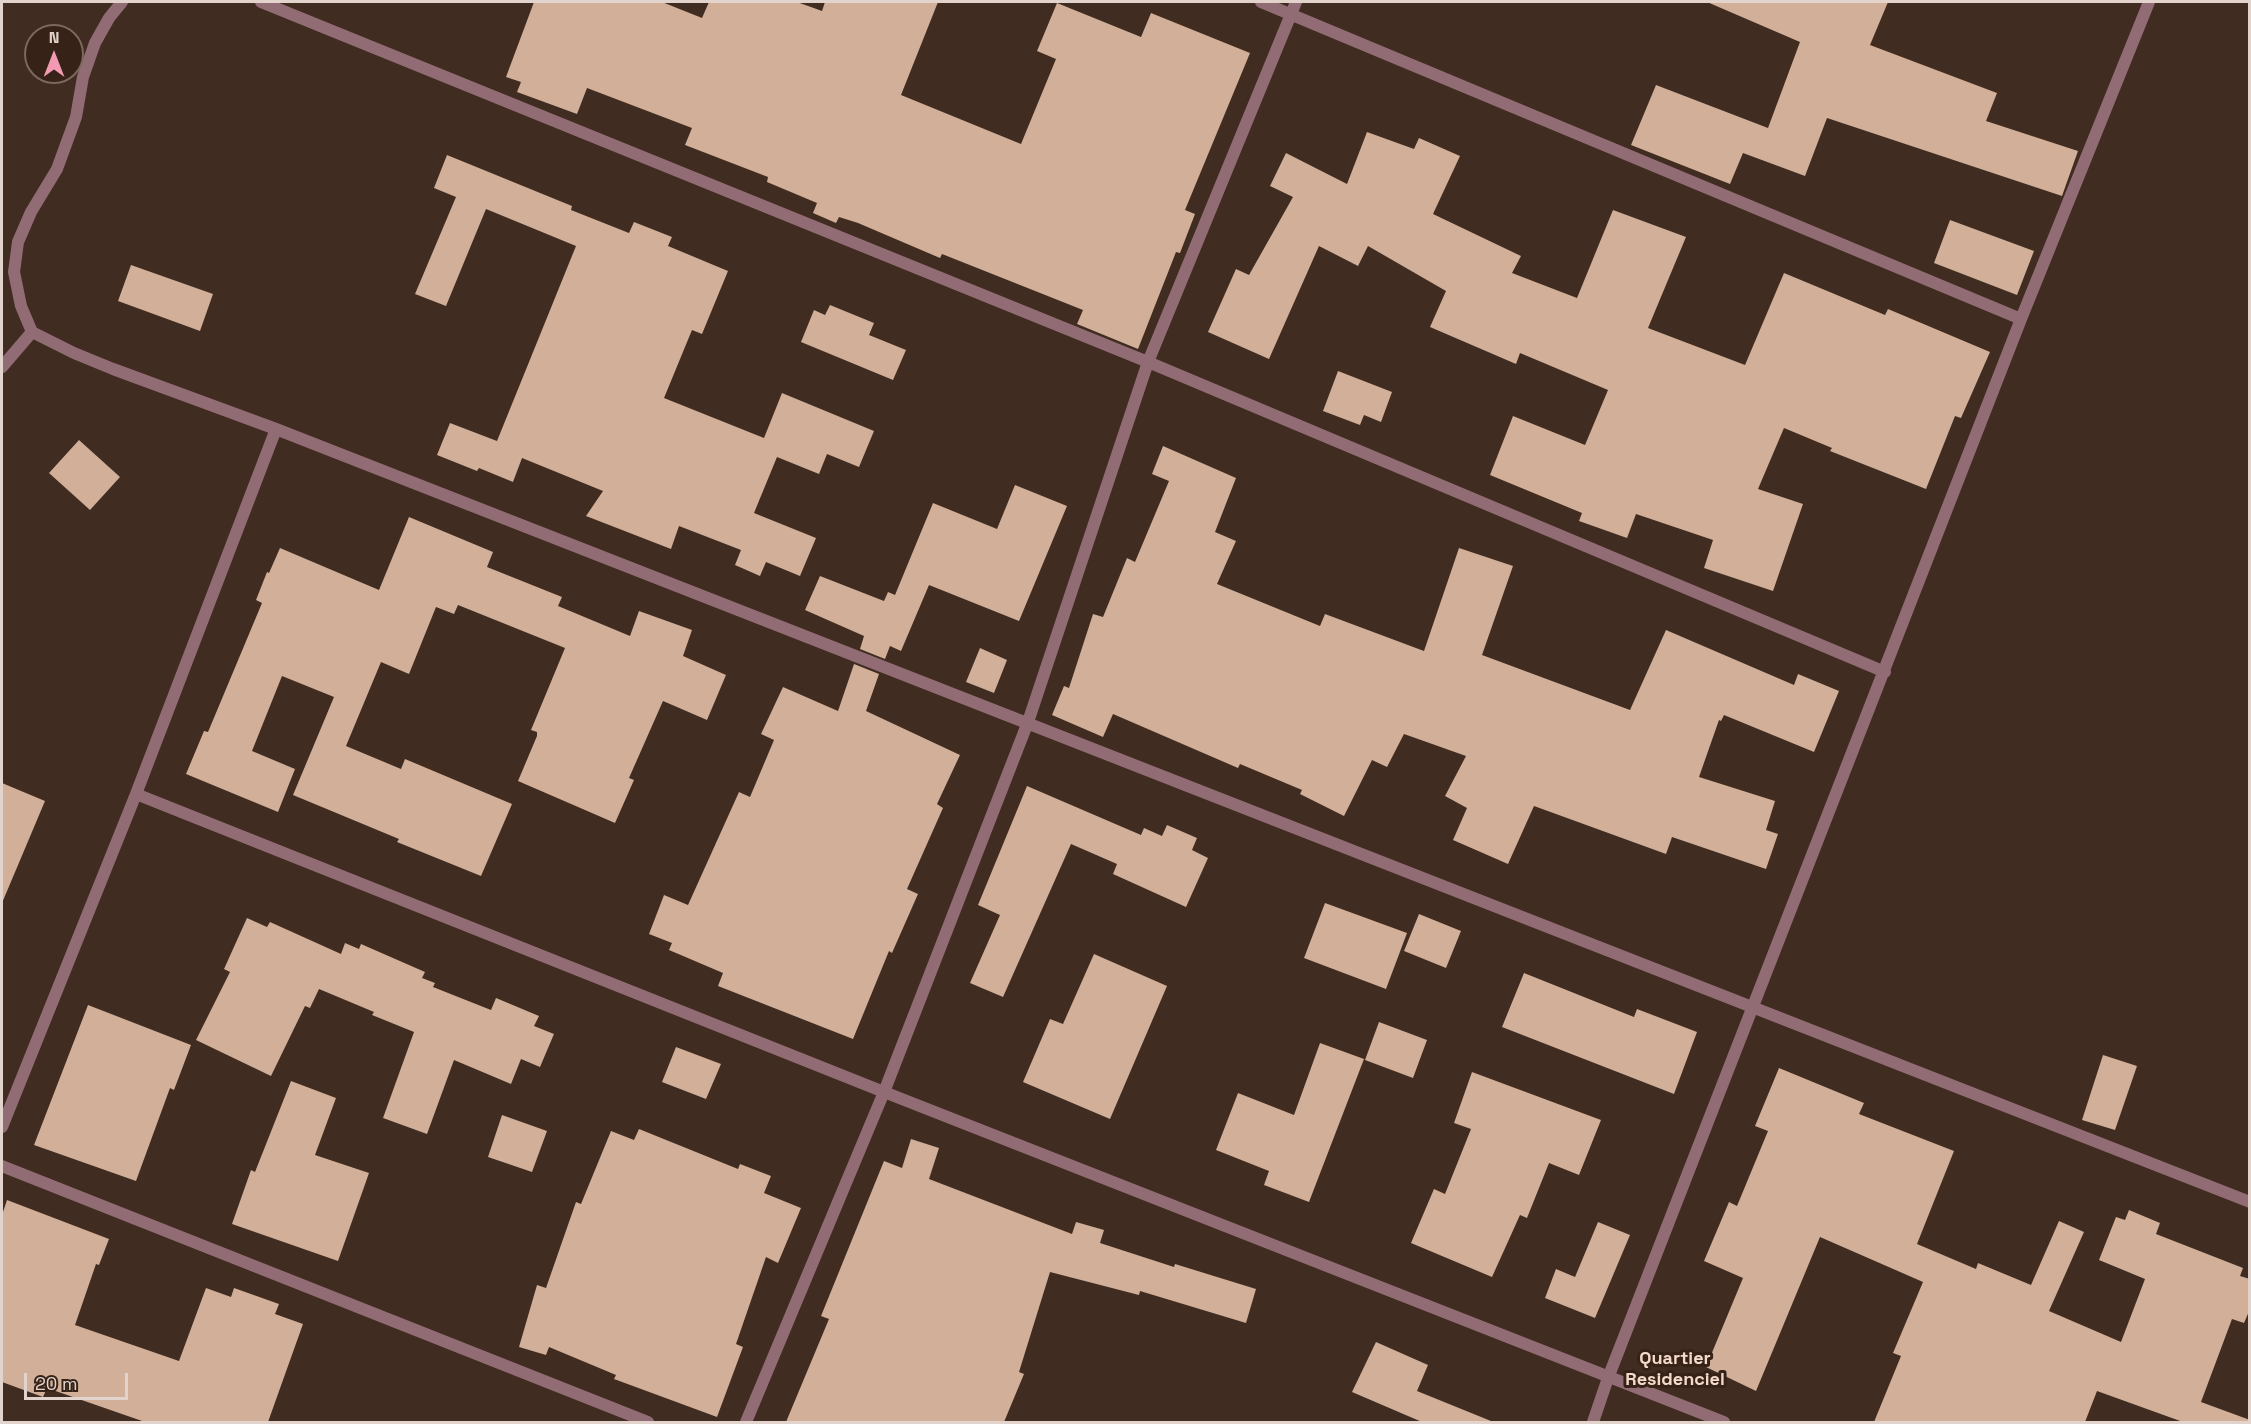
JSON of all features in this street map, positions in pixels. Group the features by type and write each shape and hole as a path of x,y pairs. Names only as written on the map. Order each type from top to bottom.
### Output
{"street":[{"path":"122,2 109,18 95,44 83,77 76,117 57,170 31,212 18,242 14,272 21,306 32,332 113,369 276,429 1028,722 2250,1202"},
{"path":"261,2 1148,362 1885,672"},
{"path":"1262,2 1294,7 2021,319"},
{"path":"1593,1422 1608,1378 2021,319 2148,2"},
{"path":"746,1422 884,1092 1028,722 1148,362 1294,7"},
{"path":"2,367 32,332"},
{"path":"2,1126 136,794 276,429"},
{"path":"136,794 884,1092 1724,1422"},
{"path":"2,1166 648,1422"}],"building":[{"path":"534,2 662,2 702,18 709,2 797,2 822,11 825,2 938,2 901,95 1021,144 1056,59 1037,51 1057,3 1141,37 1151,13 1250,53 1185,210 1195,214 1180,253 1176,252 1138,349 1077,324 1083,310 942,254 940,258 858,223 839,217 836,223 813,213 817,203 767,182 768,177 685,145 692,128 587,88 577,114 517,92 521,82 506,77"},
{"path":"1707,2 1888,2 1870,45 1997,93 1986,121 2078,151 2062,196 1827,118 1805,176 1743,153 1730,184 1631,145 1656,85 1768,128 1800,42"},
{"path":"1367,132 1414,149 1419,138 1460,156 1433,214 1521,256 1512,273 1577,298 1613,210 1686,237 1648,328 1745,365 1784,273 1885,315 1888,309 1990,352 1961,418 1955,416 1926,489 1830,451 1832,448 1784,428 1758,489 1803,504 1773,591 1704,568 1713,540 1636,514 1627,538 1579,521 1582,513 1490,475 1513,416 1585,445 1608,390 1520,353 1516,364 1430,327 1446,291 1368,246 1358,266 1319,246 1269,359 1208,332 1236,269 1249,275 1293,197 1270,186 1286,153 1347,184"},
{"path":"447,155 572,206 571,210 629,233 634,222 672,237 668,246 728,271 702,334 692,330 664,398 764,438 782,393 874,431 859,467 827,454 819,474 777,457 754,513 816,538 800,576 766,562 760,576 735,565 741,550 679,526 671,549 586,516 603,491 522,458 513,482 479,468 477,471 437,455 450,423 497,441 576,246 486,209 446,306 415,294 456,197 434,188"},
{"path":"1950,220 2034,251 2017,295 1934,263"},
{"path":"131,265 213,294 200,331 118,301"},
{"path":"830,305 874,323 869,335 906,350 893,380 801,342 814,310 825,315"},
{"path":"1338,371 1392,392 1381,422 1364,415 1360,425 1323,411"},
{"path":"79,440 120,477 90,510 49,473"},
{"path":"1163,446 1236,478 1215,532 1236,541 1217,584 1320,626 1325,614 1424,651 1459,548 1513,566 1482,655 1630,710 1666,630 1794,685 1798,674 1839,691 1814,752 1724,715 1721,721 1719,720 1699,777 1775,801 1766,830 1778,834 1766,869 1672,837 1666,854 1534,806 1508,864 1453,840 1467,808 1445,796 1466,756 1404,734 1387,767 1372,760 1344,816 1300,794 1302,790 1240,764 1238,768 1113,714 1103,737 1052,715 1064,686 1069,688 1093,614 1103,617 1127,558 1135,562 1169,481 1152,474"},
{"path":"1015,485 1067,506 1019,621 929,585 901,651 890,646 885,659 860,649 864,636 805,610 820,576 884,601 888,592 895,595 933,503 997,529"},
{"path":"409,517 493,552 487,567 562,597 558,606 630,636 639,611 692,630 683,656 726,675 707,720 663,701 629,778 634,780 615,823 518,781 537,736 537,732 531,730 565,648 458,605 454,614 436,607 409,674 381,662 346,746 401,769 405,759 512,804 481,876 397,842 399,839 293,795 334,697 282,676 252,751 295,769 278,812 186,774 204,731 208,732 262,603 256,600 280,548 379,590"},
{"path":"980,648 1007,660 994,693 966,682"},
{"path":"854,664 879,674 866,711 960,755 937,804 943,808 907,889 918,894 892,953 889,951 853,1039 718,986 723,973 669,950 672,943 649,934 664,895 688,905 739,792 750,797 774,740 761,734 783,687 838,711"},
{"path":"2,783 45,801 2,903"},
{"path":"1027,786 1141,835 1144,828 1162,836 1167,825 1197,838 1192,850 1208,858 1186,907 1113,874 1117,864 1071,844 1003,997 970,983 1000,915 978,905"},
{"path":"1325,903 1407,933 1386,989 1304,958"},
{"path":"1419,914 1461,931 1446,968 1404,951"},
{"path":"247,918 267,927 270,922 341,954 345,943 359,949 361,944 425,972 422,978 435,983 433,987 491,1010 496,998 539,1016 534,1026 554,1034 540,1067 521,1059 511,1084 454,1060 427,1134 383,1118 414,1032 372,1015 374,1012 319,989 310,1008 305,1006 271,1076 196,1040 230,972 224,969"},
{"path":"1094,954 1167,986 1110,1119 1023,1082 1050,1019 1063,1024"},
{"path":"1524,973 1634,1017 1637,1009 1697,1032 1674,1094 1502,1027"},
{"path":"88,1005 191,1045 174,1090 170,1088 136,1181 34,1145"},
{"path":"1379,1022 1427,1040 1413,1078 1365,1060"},
{"path":"1320,1043 1364,1059 1309,1202 1264,1185 1269,1171 1216,1150 1238,1093 1294,1115"},
{"path":"676,1047 721,1064 706,1099 662,1082"},
{"path":"2103,1055 2137,1066 2115,1130 2082,1120"},
{"path":"1779,1068 1864,1103 1859,1114 1954,1151 1917,1244 1976,1269 1978,1263 2031,1285 2059,1221 2084,1232 2049,1311 2121,1342 2145,1279 2099,1260 2116,1217 2125,1220 2129,1210 2160,1223 2156,1234 2243,1268 2240,1276 2250,1279 2250,1309 2244,1323 2232,1319 2201,1402 2250,1420 2249,1422 2183,1422 2097,1391 2085,1422 1874,1422 1901,1356 1893,1353 1923,1282 1820,1237 1756,1391 1706,1367 1743,1278 1704,1261 1729,1202 1737,1206 1768,1131 1755,1126"},
{"path":"1472,1072 1601,1120 1579,1175 1549,1163 1527,1218 1520,1215 1492,1277 1411,1243 1434,1189 1445,1194 1471,1129 1454,1123"},
{"path":"291,1081 336,1098 315,1155 369,1173 338,1261 232,1224 251,1170 255,1172"},
{"path":"502,1115 547,1131 532,1172 488,1157"},
{"path":"639,1129 738,1169 740,1164 771,1176 764,1193 801,1208 778,1263 766,1257 736,1344 743,1347 717,1417 614,1379 616,1375 549,1347 546,1355 519,1347 537,1285 546,1288 576,1202 581,1204 611,1131 634,1140"},
{"path":"911,1139 939,1148 929,1179 1072,1234 1076,1222 1104,1230 1100,1243 1174,1267 1175,1264 1256,1289 1246,1323 1140,1291 1139,1295 1050,1272 1019,1372 1024,1374 1004,1422 786,1422 829,1319 821,1316 884,1161 902,1168"},
{"path":"7,1200 109,1239 99,1265 96,1264 75,1325 179,1361 206,1288 231,1297 234,1288 279,1304 275,1314 303,1324 268,1422 145,1422 47,1388 43,1397 2,1382 2,1215"},
{"path":"1598,1222 1630,1235 1595,1318 1545,1298 1556,1269 1575,1277"},
{"path":"1376,1342 1428,1365 1417,1391 1491,1422 1422,1422 1352,1392"}],"district":[{"name":"Quartier Residenciel","path":"1675,1369"}]}
